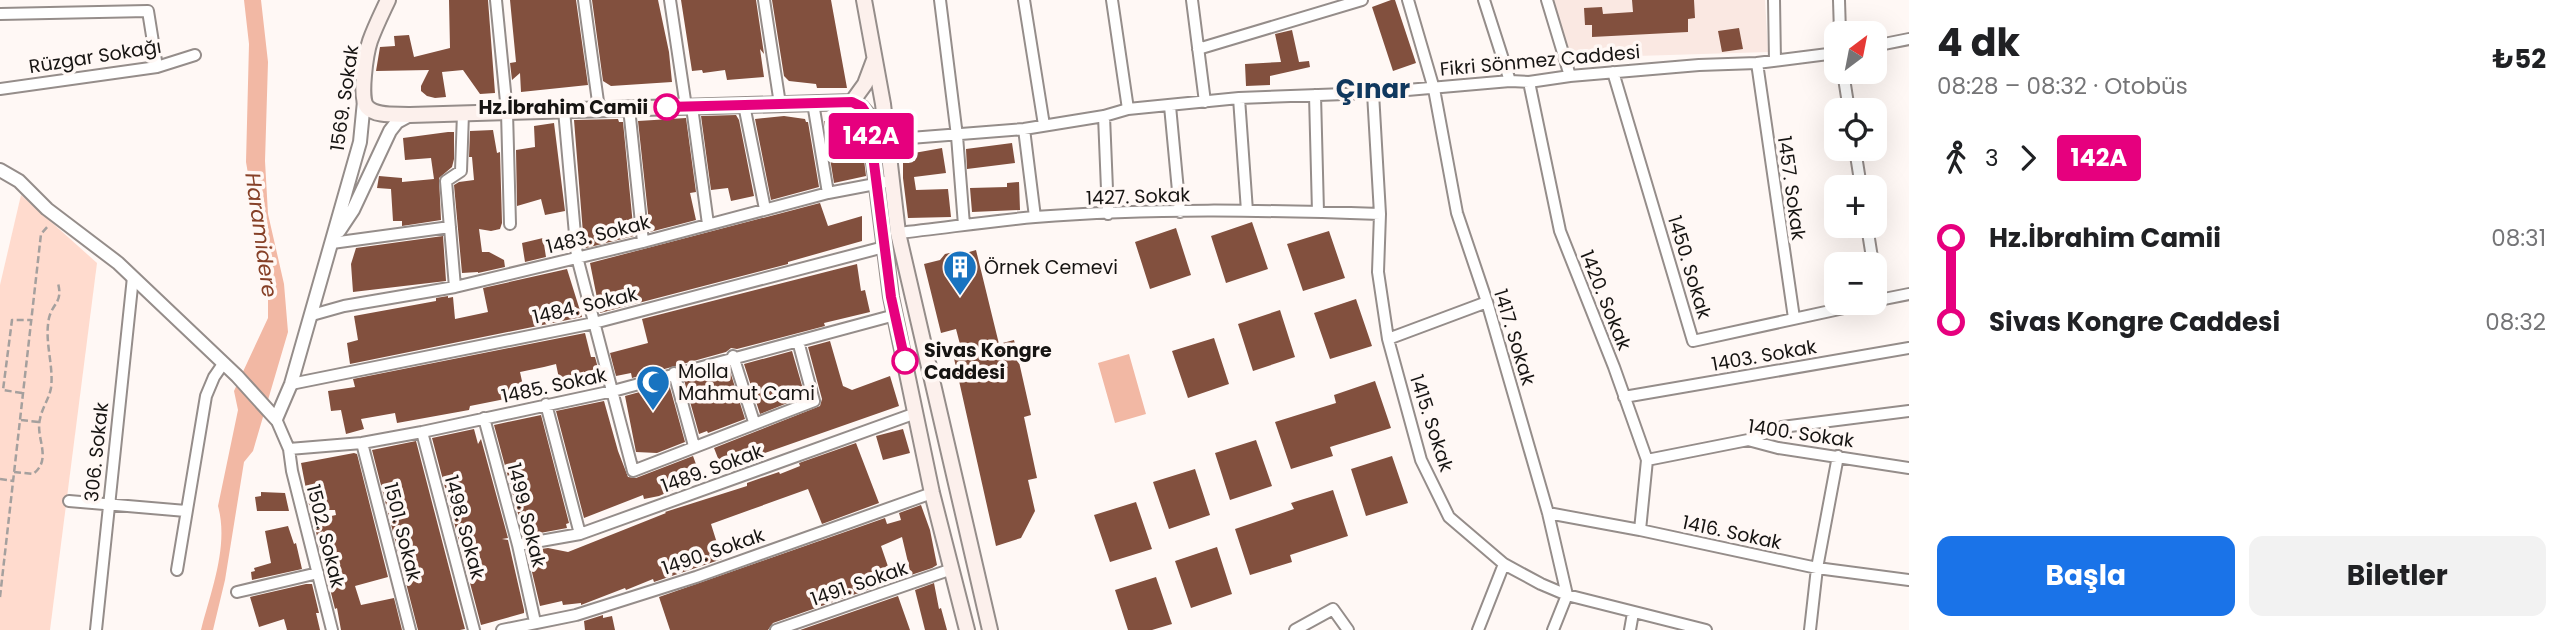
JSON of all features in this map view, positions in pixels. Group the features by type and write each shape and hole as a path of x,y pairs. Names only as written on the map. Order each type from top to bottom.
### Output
{"main road":[{"name":"1569. Sokak","path":"364,101 364,75 369,42 388,0"},
{"path":"864,0 887,140 884,247 932,493 967,630"},
{"path":"852,102 865,85 874,58"},
{"path":"364,101 367,108 377,113 410,115 852,102 862,107 868,116 872,141 898,233 990,630"}],"street":[{"path":"496,0 507,112 510,224"},
{"path":"584,0 600,109"},
{"path":"670,0 708,224"},
{"path":"764,0 780,104"},
{"path":"940,0 957,136 964,225"},
{"path":"1024,0 1044,125"},
{"path":"1112,0 1128,109"},
{"path":"1192,0 1205,102"},
{"path":"1198,49 1362,0"},
{"name":"1417. Sokak","path":"1408,0 1434,89 1457,213 1487,302 1548,513 1567,595"},
{"path":"1483,0 1510,81"},
{"path":"1547,0 1570,76"},
{"path":"1774,0 1775,61"},
{"path":"1839,0 1840,21"},
{"path":"0,14 148,11 157,67"},
{"path":"1887,43 1909,39"},
{"name":"Rüzgar Sokağı","path":"0,89 157,67 195,55"},
{"name":"Fikri Sönmez Caddesi","path":"872,141 1024,129 1104,116 1128,109 1239,98 1373,93 1510,81 1529,82 1613,72 1757,63 1824,55"},
{"name":"1457. Sokak","path":"1757,63 1794,318"},
{"name":"1450. Sokak","path":"1613,72 1693,341 1824,312"},
{"name":"1420. Sokak","path":"1529,82 1560,231 1647,460 1640,530"},
{"name":"1415. Sokak","path":"1373,93 1380,214 1378,272 1388,339 1421,460 1449,517 1504,564 1567,595 1706,630"},
{"path":"1315,95 1318,212"},
{"path":"1239,98 1247,211"},
{"name":"1569. Sokak","path":"273,415 291,384 312,315 360,142 364,101"},
{"path":"813,103 828,194"},
{"path":"744,105 765,209"},
{"path":"1170,106 1180,212"},
{"path":"629,108 643,242"},
{"path":"564,110 577,257 633,471 814,401 798,341"},
{"path":"455,287 446,181 461,171 463,113"},
{"name":"1569. Sokak","path":"332,243 352,210 390,131 397,122 410,115"},
{"path":"1104,116 1108,214"},
{"path":"1024,129 1035,217"},
{"path":"0,170 19,181 133,277 237,376 273,415 289,449"},
{"name":"1483. Sokak","path":"312,315 344,306 455,287 884,182"},
{"name":"1427. Sokak","path":"898,233 1035,217 1108,214 1247,211 1380,214"},
{"path":"332,243 450,228"},
{"name":"1484. Sokak","path":"291,384 594,323 884,247"},
{"name":"306. Sokak","path":"96,630 133,277"},
{"name":"1450. Sokak","path":"1887,299 1909,294"},
{"path":"1388,339 1487,302"},
{"name":"1485. Sokak","path":"289,449 362,443 613,391 733,356 895,314"},
{"name":"1403. Sokak","path":"1624,397 1909,348"},
{"path":"733,356 754,422"},
{"path":"177,570 206,396 223,364"},
{"path":"674,373 694,446"},
{"path":"546,404 580,534"},
{"path":"1748,440 1782,427 1909,411"},
{"name":"1489. Sokak","path":"517,545 580,534 916,413"},
{"name":"1499. Sokak","path":"484,418 535,622"},
{"name":"1498. Sokak","path":"422,432 474,630"},
{"name":"1400. Sokak","path":"1647,460 1748,440 1778,448 1909,468"},
{"name":"1501. Sokak","path":"362,443 410,630"},
{"name":"1502. Sokak","path":"289,449 292,471 332,630"},
{"path":"1810,630 1817,568 1838,456"},
{"name":"1490. Sokak","path":"502,630 576,615 696,577 932,493"},
{"path":"69,500 186,511"},
{"name":"1416. Sokak","path":"1548,513 1817,568 1909,579"},
{"path":"1478,630 1504,564"},
{"name":"1491. Sokak","path":"776,630 952,569"},
{"path":"237,592 318,573"},
{"path":"1553,630 1567,595"},
{"path":"1295,630 1333,609 1348,630"},
{"path":"1630,630 1633,613"}],"path":[{"path":"0,597 41,234 57,215"},
{"path":"14,472 33,474 40,469 44,455 39,422 51,390 47,353 49,320 60,298 58,283"},
{"path":"23,393 3,390 12,320 31,320"},
{"path":"20,420 39,422"},
{"path":"0,479 13,481"}],"shaded area":[{"path":"1553,0 1765,0 1768,52 1571,58"},
{"path":"21,195 97,263 50,630 0,630 0,285"}],"water":[{"name":"Haramidere","path":"244,0 261,0 268,62 265,161 268,214 284,284 288,332 253,451 244,462 225,580 213,630 201,630 220,553 221,521 218,506 238,410 234,391 268,318 268,291 246,162 249,44"},
{"path":"1129,354 1146,414 1115,423 1098,363"}],"building":[{"path":"449,0 488,0 495,93 480,94 463,70 442,72 446,97 435,98 421,91 429,70 376,71 380,47 395,46 394,36 409,35 414,57 450,48"},
{"path":"510,0 576,0 588,85 521,92 520,73 512,80 510,63 516,62"},
{"path":"592,0 658,0 672,82 611,86 603,81"},
{"path":"681,0 756,0 764,54 760,49 764,77 727,80 725,70 703,73 702,70 692,71"},
{"path":"772,0 831,0 847,88 817,88 816,84 789,81 784,76"},
{"path":"1395,0 1416,63 1393,71 1372,7"},
{"path":"1632,0 1694,0 1695,18 1688,19 1688,32 1592,37 1592,25 1585,25 1584,8 1602,7 1603,14 1633,12"},
{"path":"1739,28 1743,49 1722,52 1718,31"},
{"path":"1292,30 1299,62 1309,61 1310,67 1270,76 1270,85 1246,86 1245,64 1281,62 1275,34"},
{"path":"736,115 754,196 731,201 728,188 711,190 701,116"},
{"path":"784,116 805,119 808,122 819,187 771,200 755,119"},
{"path":"686,118 696,192 690,193 696,220 650,232 638,121"},
{"path":"618,119 623,122 634,236 586,248 574,120"},
{"path":"859,119 866,176 834,183 824,121"},
{"path":"554,123 565,211 545,215 541,199 517,206 516,150 535,147 534,126"},
{"path":"493,130 497,153 500,152 502,223 500,229 479,229 482,252 489,252 504,260 505,267 478,273 462,273 454,185 474,180 472,157 469,157 470,131"},
{"path":"454,132 454,159 452,167 439,178 441,220 402,226 402,221 393,221 391,189 377,188 379,176 402,178 402,182 434,179 431,158 405,160 403,138"},
{"path":"1012,143 1015,163 967,169 966,149"},
{"path":"942,148 946,173 914,177 916,190 948,189 951,217 908,218 903,155"},
{"path":"1019,182 1020,210 972,212 970,188 1007,187 1007,183"},
{"path":"820,203 828,226 862,216 862,241 788,264 600,313 590,263"},
{"path":"1252,222 1268,269 1226,283 1211,236"},
{"path":"1176,228 1191,275 1150,289 1135,242"},
{"path":"1329,231 1345,278 1303,291 1287,244"},
{"path":"443,236 446,281 353,292 351,264 356,248"},
{"path":"543,238 546,257 525,262 522,243"},
{"path":"976,250 999,344 1014,340 1031,415 1024,417 1037,478 1028,480 1035,511 1021,538 996,546 953,354 962,352 956,329 941,333 924,264 940,260 945,254 954,252 959,255"},
{"path":"857,264 861,291 865,290 870,312 737,349 731,348 726,352 632,378 631,373 616,376 610,353 648,343 642,319"},
{"path":"567,269 582,317 350,364 347,343 358,340 354,316 436,301 436,298 448,296 453,297 455,319 488,312 483,288"},
{"path":"1356,299 1372,346 1330,359 1314,313"},
{"path":"1280,310 1295,357 1253,371 1238,324"},
{"path":"585,333 591,357 595,357 601,379 561,388 556,364 520,372 525,395 470,406 469,410 397,423 395,413 361,419 364,429 346,434 341,410 331,411 328,391 355,387 353,379"},
{"path":"1214,338 1229,384 1188,398 1172,351"},
{"path":"830,341 843,386 852,390 890,376 899,406 721,466 714,448 820,406 822,399 808,347"},
{"path":"792,351 805,396 760,414 744,364"},
{"path":"729,368 745,419 699,434 684,380"},
{"path":"1375,381 1391,428 1330,447 1333,456 1291,469 1275,422 1336,403 1334,395"},
{"name":"Molla Mahmut Cami","path":"669,384 685,442 657,453 636,452 625,396"},
{"path":"604,401 628,477 636,478 693,456 701,478 659,496 644,499 643,495 584,518 556,411"},
{"path":"541,415 569,523 566,524 567,528 524,536 494,425"},
{"path":"474,429 478,444 481,439 508,538 502,539 508,540 524,610 524,613 481,625 432,438"},
{"path":"903,429 910,453 883,460 876,436"},
{"path":"1256,440 1272,486 1230,500 1215,453"},
{"path":"416,441 465,629 418,630 372,450"},
{"path":"856,443 879,503 822,524 808,489 711,524 722,559 654,582 653,579 626,590 625,588 581,605 563,605 562,601 540,606 527,551 548,548 568,552 665,512 747,486 747,483 779,472 780,474 800,466 799,463"},
{"path":"357,454 388,577 355,586 361,605 394,598 402,630 341,630 337,608 335,609 313,520 336,515 335,510 310,510 301,463"},
{"path":"1392,456 1408,503 1366,516 1351,469"},
{"path":"1195,469 1210,515 1169,529 1153,482"},
{"path":"1333,490 1348,536 1290,555 1292,562 1250,575 1235,529 1294,509 1291,503"},
{"path":"261,492 285,493 289,511 257,511 255,497 261,496"},
{"path":"1136,502 1152,549 1110,562 1094,515"},
{"path":"921,505 930,530 937,565 932,568 911,575 902,537 881,546 893,581 773,623 768,630 670,630 659,597 885,518 887,524 901,520 899,513"},
{"path":"288,526 294,544 296,543 302,569 252,580 251,572 255,571 254,568 271,563 265,531"},
{"path":"1217,547 1232,594 1191,608 1175,561"},
{"path":"1156,577 1172,624 1152,630 1128,630 1115,590"},
{"path":"934,583 939,609 941,608 947,630 925,630 915,590"},
{"path":"312,584 320,630 287,630 284,619 259,627 250,597"},
{"path":"898,596 910,630 800,630"},
{"path":"603,615 603,618 612,616 615,630 585,630 584,621"}],"bus line":[{"name":"142A","path":"667,107 852,102 862,107 868,116 891,297 905,361"}],"place":[{"name":"Hz.İbrahim Camii","path":"667,107"},
{"name":"Örnek Cemevi","path":"960,297"},
{"name":"Sivas Kongre Caddesi","path":"905,361"},
{"name":"Molla Mahmut Cami","path":"653,412"}],"district":[{"name":"Çınar","path":"1373,89"}]}
